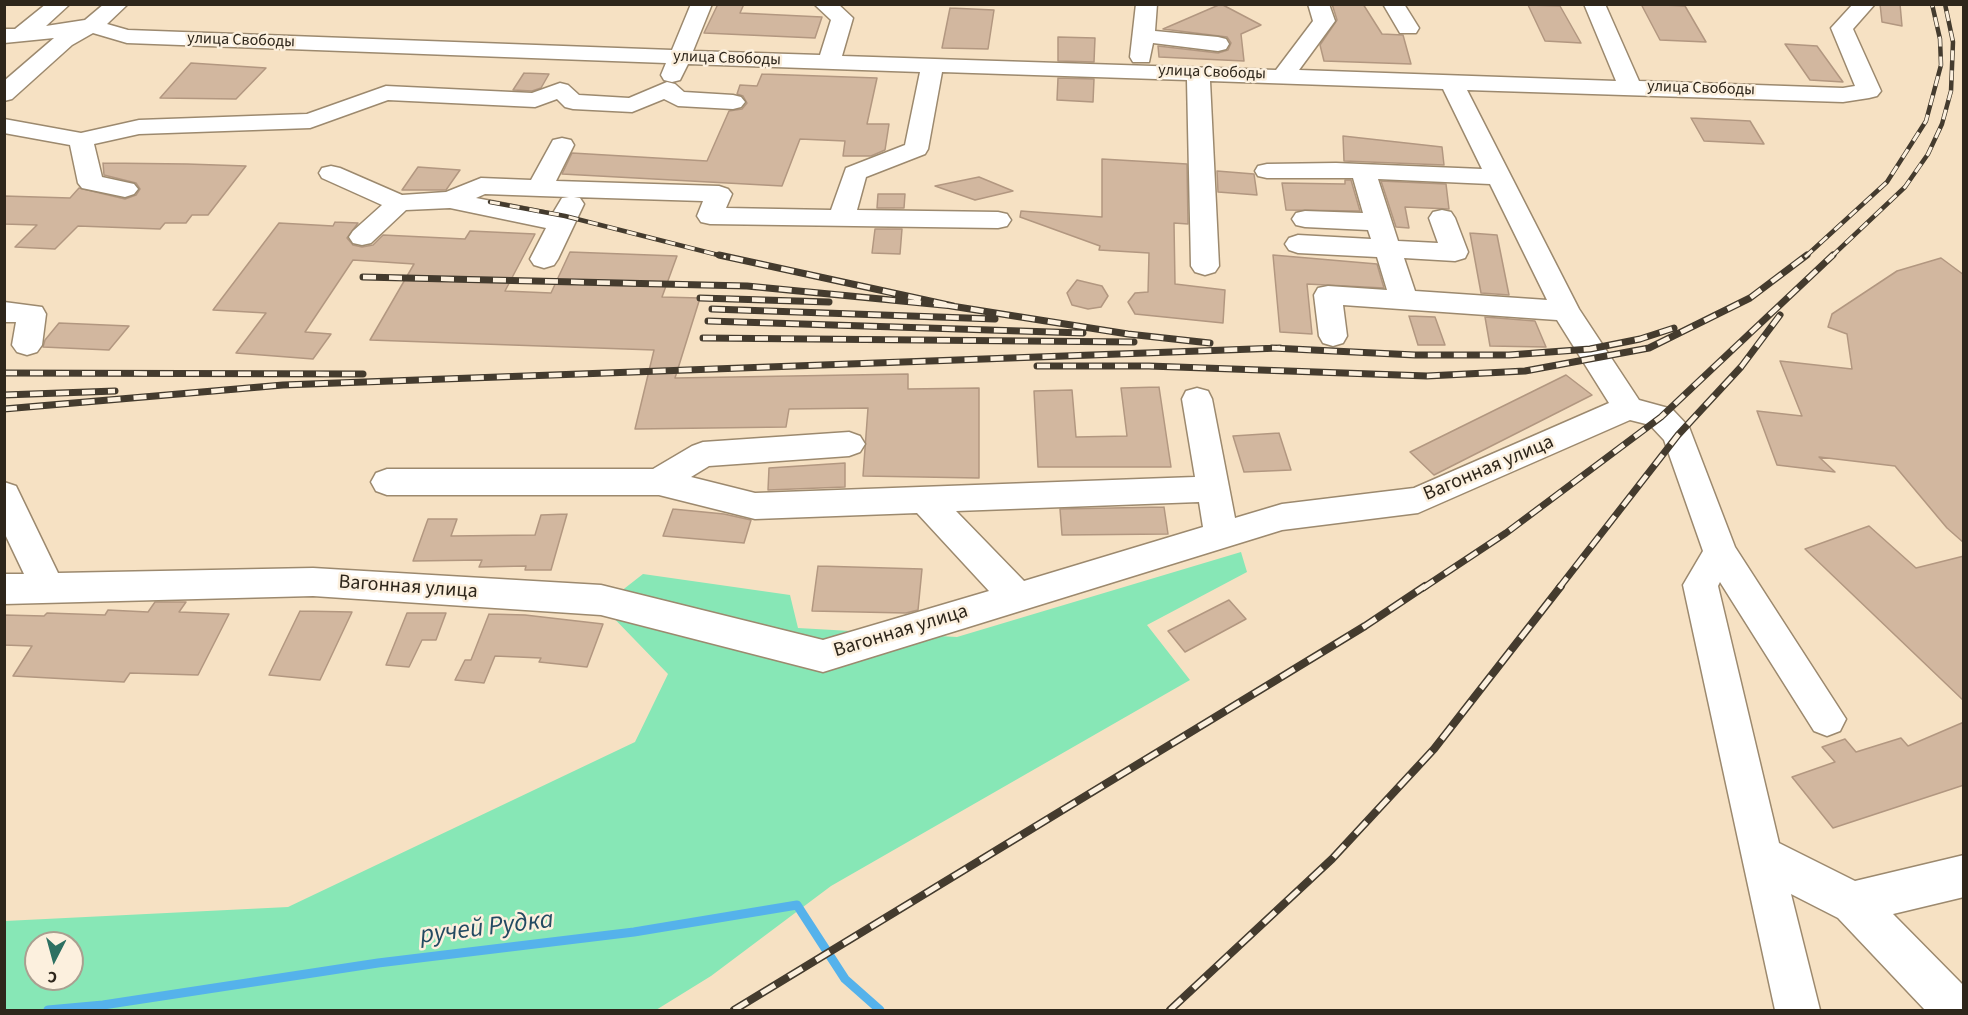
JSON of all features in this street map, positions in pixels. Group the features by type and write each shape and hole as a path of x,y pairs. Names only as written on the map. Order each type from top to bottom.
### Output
{"street":[{"path":"13,36 60,4"},
{"path":"4,94 63,40 91,26 118,4"},
{"path":"560,90 573,102 632,105 667,88 702,4"},
{"path":"824,4 842,18 830,62"},
{"path":"1139,71 1145,36 1147,4"},
{"path":"1284,75 1324,21 1317,4"},
{"path":"1393,4 1408,28"},
{"path":"1594,4 1630,86"},
{"name":"улица Свободы","path":"13,36 91,26 127,36 580,54 1630,86 1843,95 1869,91 1842,28 1865,4"},
{"path":"1145,36 1218,44"},
{"path":"4,126 81,140 138,127 310,122 386,93 535,100 560,90 580,54"},
{"path":"842,218 855,173 916,149 932,66"},
{"path":"1198,73 1206,266"},
{"path":"1451,81 1566,311 1628,408 1661,417 1678,435 1720,552 1827,719"},
{"path":"667,88 678,99 733,102"},
{"path":"81,140 91,183 125,189"},
{"path":"1328,144 1336,170"},
{"path":"540,188 562,146"},
{"path":"1267,171 1336,170 1500,177"},
{"path":"1363,171 1404,300"},
{"path":"331,172 399,203 450,200 561,223"},
{"path":"450,200 481,186 719,194 710,216 998,220"},
{"path":"544,259 578,189"},
{"path":"362,237 399,203"},
{"path":"1379,222 1301,231 1388,249 1455,252 1442,218"},
{"path":"1334,336 1328,295 1566,311"},
{"path":"4,312 32,314 27,345"},
{"path":"1197,399 1221,535"},
{"name":"Вагонная улица","path":"4,590 313,582 601,600 823,656 1282,517 1418,500 1628,408"},
{"path":"660,482 703,454 849,444"},
{"path":"387,482 660,482 755,506 1213,489"},
{"path":"4,495 48,588"},
{"path":"925,500 1017,597"},
{"path":"1720,552 1700,585 1797,1011"},
{"path":"1761,856 1853,903 1955,1011"},
{"path":"1853,903 1964,876"}],"green space":[{"path":"1241,552 1247,572 1147,625 1190,680 831,886 711,976 656,1010 5,1010 5,921 288,907 635,742 668,674 602,606 643,574 790,595 798,628 957,637"}],"building":[{"path":"718,4 744,4 740,13 822,17 815,38 704,33"},
{"path":"1221,4 1261,25 1241,34 1244,61 1159,57 1158,46 1218,53 1228,50 1231,43 1227,37 1163,29"},
{"path":"1332,4 1363,4 1382,34 1403,35 1411,64 1324,61 1320,45 1337,20"},
{"path":"1641,4 1685,6 1706,42 1660,40"},
{"path":"1880,4 1900,4 1902,26 1882,22"},
{"path":"1528,5 1560,6 1581,43 1545,41"},
{"path":"950,8 994,10 988,49 942,48"},
{"path":"1058,37 1095,38 1094,62 1058,61"},
{"path":"1785,44 1817,46 1843,82 1810,80"},
{"path":"191,63 266,68 236,99 160,98"},
{"path":"524,73 549,74 541,88 532,91 513,90"},
{"path":"762,74 877,78 867,124 889,124 885,150 871,156 843,156 845,141 800,139 782,186 562,174 572,153 707,161 729,111 742,109 747,103 743,96 737,94 740,85 757,86"},
{"path":"1058,78 1094,79 1093,102 1057,100"},
{"path":"1691,118 1750,121 1764,144 1704,141"},
{"path":"1343,136 1442,147 1444,165 1344,161"},
{"path":"1102,159 1187,164 1188,224 1174,223 1175,284 1225,290 1223,323 1135,314 1128,302 1135,293 1148,292 1149,253 1099,250 1100,246 1020,217 1021,211 1102,217"},
{"path":"103,163 246,166 208,215 192,215 186,223 165,223 160,229 78,226 55,249 15,247 37,225 4,224 4,196 70,198 79,188 125,199 136,195 140,189 136,183 104,175"},
{"path":"418,167 460,170 446,190 402,190"},
{"path":"1217,171 1254,174 1257,195 1218,192"},
{"path":"979,177 1013,191 975,200 935,186"},
{"path":"1345,180 1351,180 1360,211 1286,210 1282,183 1345,184"},
{"path":"1381,181 1446,184 1449,209 1405,207 1409,228 1396,227"},
{"path":"878,194 905,194 904,208 877,208"},
{"path":"335,222 358,223 347,238 353,245 362,247 373,245 383,235 465,239 470,231 535,234 505,291 551,293 570,252 677,256 662,297 700,298 675,378 908,374 908,389 979,388 979,478 863,476 868,408 789,409 786,427 635,429 654,350 370,340 414,264 353,260 305,332 331,334 313,359 236,353 266,313 213,310 279,223 333,226"},
{"path":"875,229 902,229 900,254 872,253"},
{"path":"1470,233 1497,235 1509,295 1481,293"},
{"path":"1273,255 1377,264 1384,288 1307,284 1312,334 1280,332"},
{"path":"1941,258 1964,275 1964,543 1947,528 1895,466 1819,457 1835,472 1777,465 1757,411 1802,416 1780,361 1852,369 1847,334 1828,327 1832,314 1897,271"},
{"path":"1077,280 1102,286 1108,296 1101,307 1088,309 1072,305 1067,293"},
{"path":"1409,316 1435,317 1445,345 1418,345"},
{"path":"1485,317 1535,321 1546,347 1490,346"},
{"path":"59,323 129,326 109,350 43,347 45,340"},
{"path":"1566,375 1592,395 1434,475 1410,452"},
{"path":"1159,387 1171,467 1038,467 1034,391 1072,390 1076,437 1127,436 1121,388"},
{"path":"1279,433 1291,470 1244,472 1233,436"},
{"path":"845,463 845,487 768,490 769,468"},
{"path":"1164,507 1168,534 1062,535 1060,509"},
{"path":"673,509 724,514 751,520 744,543 663,536"},
{"path":"567,514 551,570 525,570 526,566 479,567 482,560 413,561 428,519 457,519 451,536 535,535 541,515"},
{"path":"1869,526 1916,568 1964,556 1964,701 1805,549"},
{"path":"818,566 922,569 918,610 906,613 812,611"},
{"path":"1229,600 1246,619 1185,652 1168,631"},
{"path":"155,602 186,602 179,612 229,614 198,675 130,673 124,682 13,676 32,646 4,645 4,615 44,616 47,613 105,615 108,610 148,612"},
{"path":"300,611 352,612 320,680 269,675"},
{"path":"407,613 446,613 436,640 422,640 409,667 386,665"},
{"path":"489,614 525,615 603,624 587,667 539,662 541,658 495,656 484,683 455,680 465,660 471,660"},
{"path":"1964,722 1964,785 1833,828 1792,777 1835,762 1822,747 1845,739 1856,752 1901,738 1908,746"}],"waterway":[{"name":"ручей Рудка","path":"48,1010 103,1005 378,963 634,932 797,905 845,979 880,1010"}],"railway":[{"path":"1805,257 1887,182 1926,121 1941,65 1940,39 1932,4"},
{"path":"1831,257 1905,187 1928,154 1942,124 1951,91 1953,42 1945,4"},
{"path":"490,202 565,216 726,257"},
{"path":"719,255 953,306 949,306"},
{"path":"1037,366 1149,366 1427,376 1525,371 1649,348 1750,298 1807,255"},
{"path":"1423,588 1506,533 1661,417 1833,255"},
{"path":"363,277 747,286 949,306"},
{"path":"700,298 829,302"},
{"path":"949,306 1128,334 1210,343"},
{"path":"712,309 995,319"},
{"path":"1559,588 1678,435 1741,367 1780,315"},
{"path":"708,321 1083,333"},
{"path":"1275,348 1415,355 1509,355 1590,349 1640,339 1674,328"},
{"path":"703,338 1134,342"},
{"path":"4,409 283,385 1275,348"},
{"path":"1275,348 1280,348"},
{"path":"4,373 363,374"},
{"path":"4,395 115,391"},
{"path":"734,1010 1365,626 1425,586"},
{"path":"1170,1010 1332,859 1434,749 1561,586"}]}
